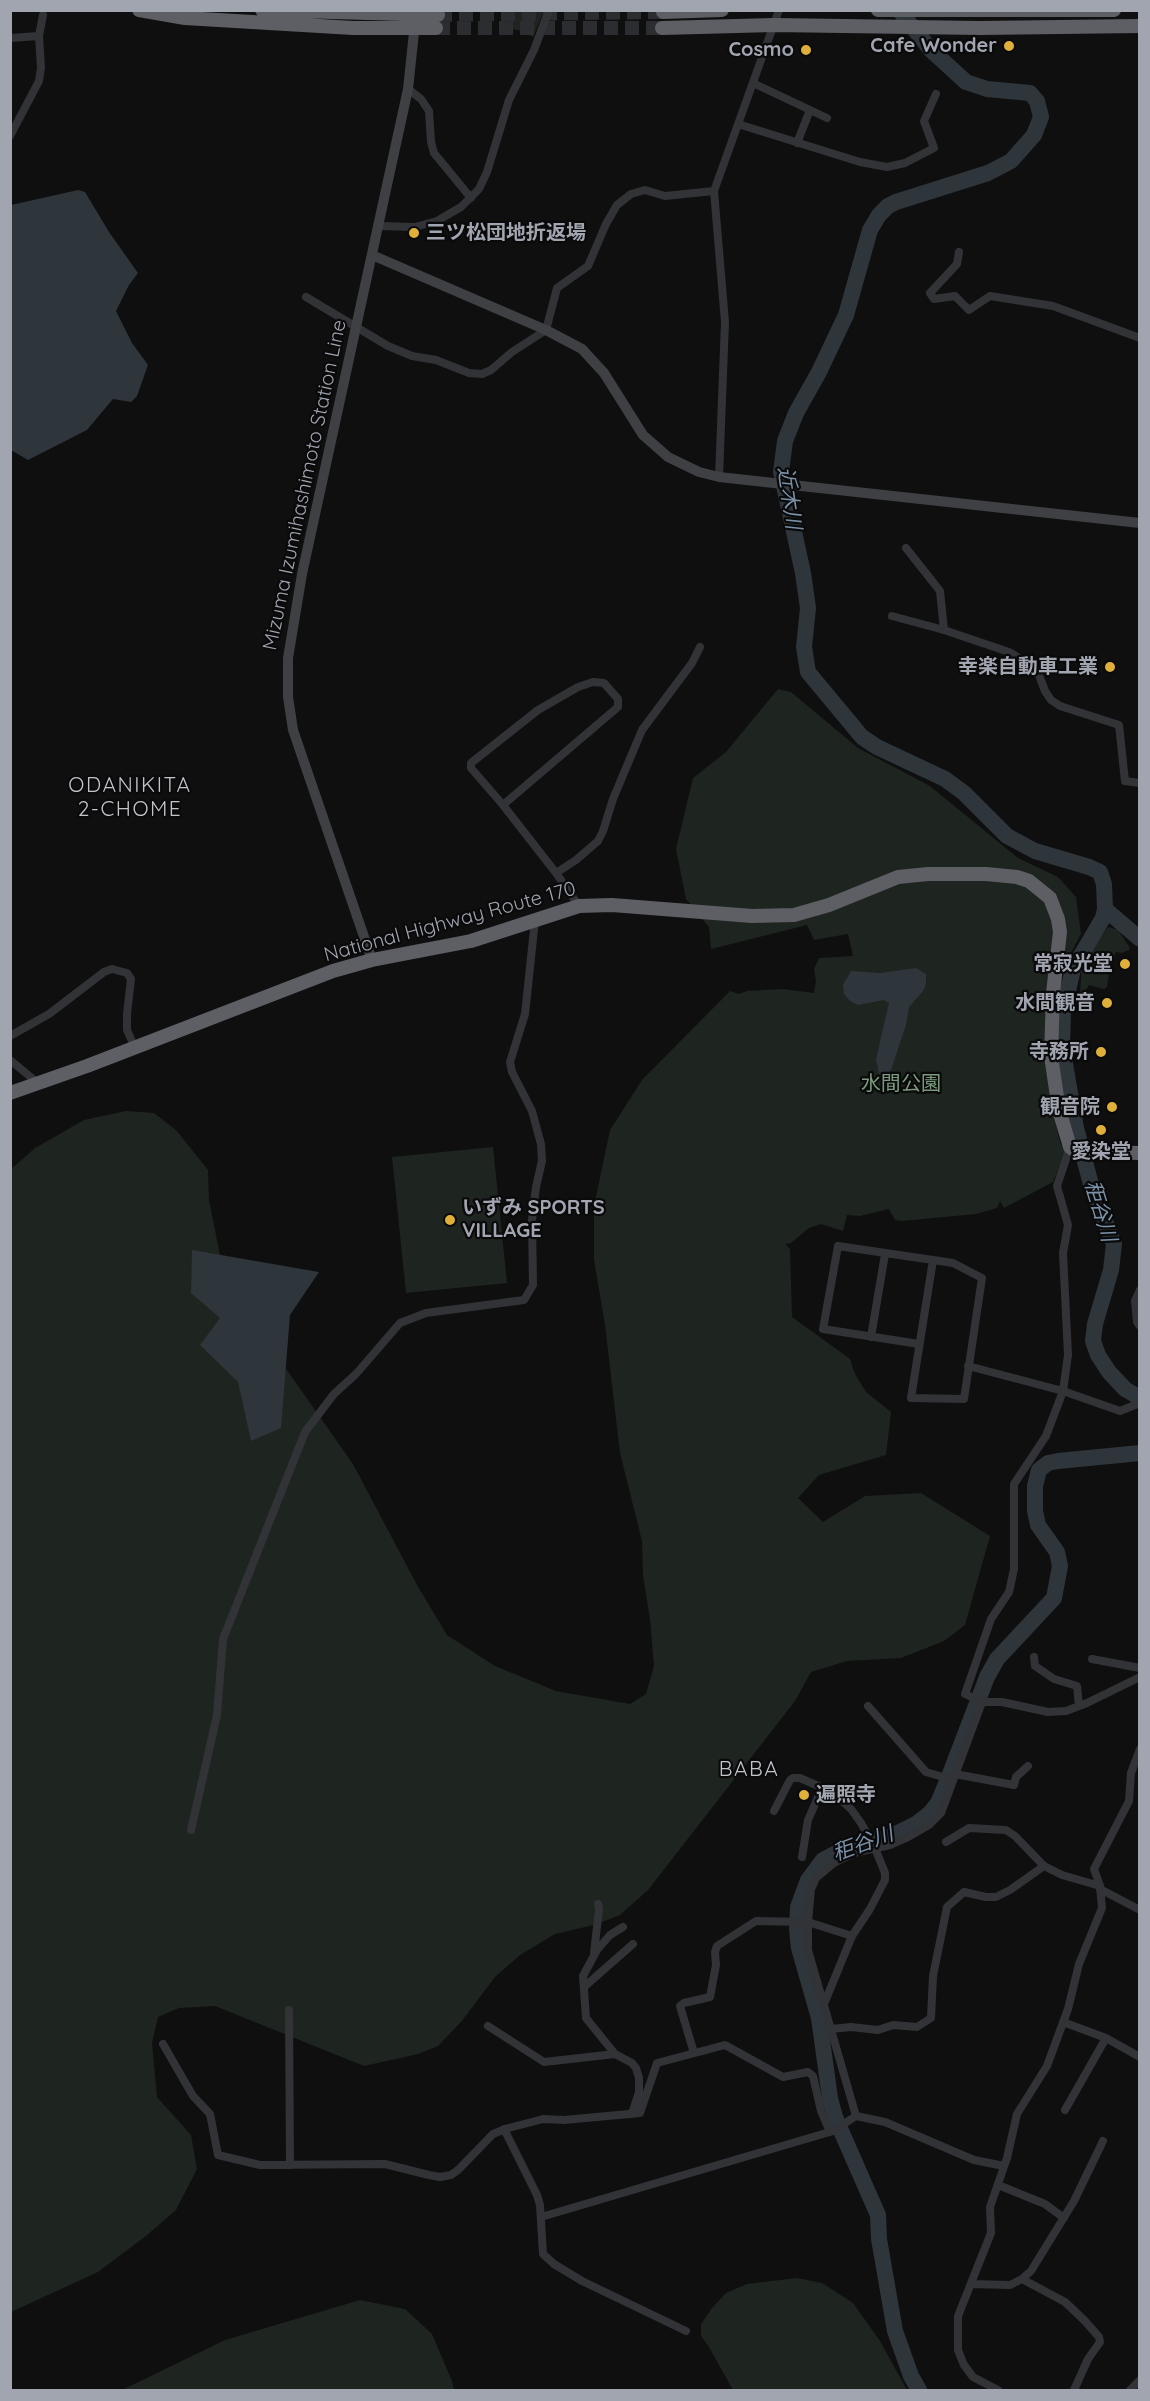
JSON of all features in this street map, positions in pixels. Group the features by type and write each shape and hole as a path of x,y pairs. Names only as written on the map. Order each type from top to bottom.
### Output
{"highway":[{"path":"139,10 185,18 353,28 415,18"},
{"path":"262,10 437,21"},
{"path":"663,12 722,10"},
{"path":"878,10 1114,10"},
{"path":"662,28 774,25 980,28 1140,26"},
{"name":"National Highway Route 170","path":"10,1093 135,1048 326,974 372,960 471,941 579,906 612,905 752,916 780,916 809,912 898,877 912,874 986,874 1017,877 1029,881 1050,898 1059,925 1050,1056 1059,1110 1072,1148"},
{"path":"1072,1148 1097,1152 1140,1153"}],"main road":[{"name":"Mizuma Izumihashimoto Station Line","path":"372,960 295,736 287,689 288,657 291,630 408,89 415,18"},
{"path":"372,255 567,340 592,358 643,435 656,448 684,466 719,477 1140,523"}],"street":[{"path":"377,226 415,227 437,221 462,207 479,189 487,172 509,100 534,51 549,10"},
{"path":"719,477 725,321 714,191 779,10"},
{"path":"10,136 39,81 41,68 39,36 43,15"},
{"path":"10,38 39,36"},
{"path":"753,83 827,118"},
{"path":"408,89 421,99 429,111 434,153 471,198"},
{"path":"738,124 860,162 887,166 905,163 934,148 924,121 936,94"},
{"path":"797,143 810,110"},
{"path":"306,297 355,328 412,357 436,360 469,373 482,374 491,370 512,352 546,330 557,288 588,266 617,205 631,194 645,190 665,196 714,191"},
{"path":"959,252 957,264 930,293 934,299 955,296 969,310 990,296 1053,306 1140,338"},
{"path":"906,548 940,591 944,630"},
{"path":"891,616 944,630 1009,652 1029,664 1039,675 1051,700 1060,706 1119,725 1125,781 1140,783"},
{"path":"556,873 598,841 626,765 642,730 692,663 700,646"},
{"path":"503,805 618,707 618,699 604,683 593,682 578,687 538,710 471,762 471,768 503,805 579,906"},
{"path":"191,1830 217,1715 224,1639 305,1432 334,1394 356,1374 400,1323 426,1313 524,1300 533,1285 532,1220 542,1161 541,1144 531,1111 512,1072 510,1062 525,1014 535,920"},
{"path":"10,1036 49,1014 104,972 112,969 127,973 131,979 127,1030 135,1048"},
{"path":"10,1060 39,1084"},
{"path":"1072,1148 1057,1186 1068,1225 1063,1253 1068,1355 1063,1391 1046,1436 1014,1484 1014,1569 1009,1592 991,1619 965,1694 982,1702 1002,1702 1048,1712 1066,1711 1140,1677"},
{"path":"919,1344 823,1329 838,1246 885,1254 933,1260 953,1263 982,1278 964,1398 912,1398 933,1260"},
{"path":"870,1337 885,1254"},
{"path":"1140,1290 1135,1301 1137,1322 1140,1326"},
{"path":"968,1366 1063,1391 1120,1411 1136,1406"},
{"path":"1034,1657 1035,1666 1054,1679 1077,1686 1079,1706"},
{"path":"1092,1659 1140,1668"},
{"path":"856,2116 808,1950 807,1922 811,1889 823,1870 843,1857 908,1837 929,1825 941,1813 982,1702"},
{"path":"868,1706 926,1772 1014,1785 1016,1777 1028,1766"},
{"path":"998,2391 973,2377 964,2365 958,2350 958,2316 991,2233 990,2207 1004,2166 1017,2114 1047,2066 1063,2022 1079,1964 1102,1908 1100,1887 1094,1869 1129,1800 1131,1773 1140,1749"},
{"path":"774,1811 793,1778 800,1778 832,1792 851,1809 867,1833 875,1847 885,1880 870,1909 852,1936 824,2004"},
{"path":"802,1857 808,1820 822,1788"},
{"path":"946,1842 969,1828 1006,1830 1015,1836 1044,1866 1062,1875 1100,1887 1140,1910"},
{"path":"831,2029 851,2027 878,2030 893,2025 917,2027 931,2018 933,1976 947,1907 964,1892 996,1897 1044,1866"},
{"path":"594,1955 598,1904"},
{"path":"694,2053 680,2006 710,1997 717,1946 756,1921 807,1922 852,1936"},
{"path":"623,1927 610,1935 594,1955 583,1976 586,2018 615,2054 632,2063 639,2078 639,2092 632,2114"},
{"path":"584,1987 633,1944"},
{"path":"289,2010 290,2165"},
{"path":"1063,2022 1106,2038 1138,2056"},
{"path":"488,2026 544,2062 615,2054"},
{"path":"1065,2110 1106,2038"},
{"path":"163,2044 193,2096 210,2114 218,2155 260,2165 385,2164 440,2177 451,2175 493,2134 504,2129 543,2119 564,2120 640,2113 657,2064 725,2045 783,2076 808,2072 813,2076 821,2111 831,2132"},
{"path":"541,2217 831,2132 856,2116 885,2122 974,2160 1004,2166"},
{"path":"504,2129 537,2195 543,2254 554,2264 582,2281 686,2331"},
{"path":"971,2284 1010,2285 1031,2271 1064,2218 1104,2141"},
{"path":"998,2185 1045,2204 1064,2218"},
{"path":"1022,2279 1065,2302 1099,2337 1100,2342 1088,2359 1074,2391"},
{"path":"1130,2391 1140,2380"}],"green space":[{"path":"511,11 544,11 533,37 524,31 511,29"},
{"name":"水間公園","path":"778,689 791,692 858,748 930,786 1018,858 1058,877 1076,897 1081,934 1063,968 1051,1101 1060,1142 1065,1152 1053,1182 1004,1208 1000,1201 997,1208 976,1214 902,1221 895,1220 889,1209 860,1216 847,1215 843,1231 821,1224 809,1228 791,1243 785,1244 790,1249 792,1317 850,1359 855,1374 866,1392 891,1412 886,1455 819,1475 798,1498 823,1522 865,1496 921,1493 990,1536 965,1625 944,1641 901,1658 847,1661 811,1672 795,1701 648,1890 620,1915 594,1925 555,1934 520,1955 495,1977 461,2022 438,2046 418,2054 364,2066 215,2006 179,2008 158,2017 152,2043 157,2097 191,2135 197,2169 176,2210 146,2236 98,2272 11,2312 10,1170 35,1148 84,1120 126,1111 154,1113 176,1130 208,1170 209,1200 221,1260 263,1336 353,1464 417,1585 447,1635 495,1666 556,1691 630,1704 646,1694 654,1666 643,1575 642,1541 620,1453 605,1325 594,1260 594,1206 610,1130 642,1080 730,991 739,994 747,991 783,989 814,993 816,981 814,969 819,958 853,956 848,934 814,940 807,925 711,949 709,927 686,899 676,849 693,778 726,752"},
{"path":"1108,927 1118,930 1130,948 1122,953 1116,952 1110,967 1107,987 1104,989 1089,985 1083,996 1080,995 1082,961"},
{"name":"いずみ SPORTS VILLAGE","path":"493,1147 507,1283 406,1293 392,1157"},
{"path":"797,2278 822,2283 853,2303 880,2341 907,2390 733,2390 701,2336 701,2324 726,2293 747,2284"},
{"path":"360,2300 405,2309 432,2334 454,2390 122,2390 225,2340"}],"shaded area":[{"path":"78,190 85,192 109,232 138,273 116,311 132,343 148,365 137,396 131,402 113,399 87,430 28,460 11,450 11,205"},
{"path":"916,968 926,974 924,990 909,1007 906,1025 891,1070 884,1076 879,1074 876,1059 889,1003 884,1000 858,1005 844,994 843,985 851,971 880,973"},
{"path":"192,1250 319,1272 290,1315 281,1428 251,1441 238,1382 200,1345 220,1318 191,1293"}],"waterway":[{"name":"近木川","path":"899,10 931,50 966,82 987,89 1030,93 1037,101 1041,117 1034,135 1011,161 988,173 896,202 879,215 870,230 846,315 819,372 796,413 785,441 781,472 803,573 808,608 804,647 808,672 862,737 877,747 945,779 964,793 1007,836 1035,851 1100,872 1104,884 1105,909 1103,918 1073,969 1063,1012 1062,1046 1076,1128 1092,1188 1114,1244 1111,1270 1095,1324 1093,1341 1098,1355 1109,1372 1125,1389 1140,1398"},
{"name":"近木川","path":"1105,909 1140,939"},
{"name":"秬谷川","path":"919,2390 911,2376 895,2331 879,2239 878,2215 835,2117 830,2098 819,2018 799,1948 798,1907 808,1880 823,1860 842,1850 892,1836 916,1824 930,1813 938,1803 987,1677 997,1659 1054,1598 1060,1566 1057,1552 1038,1525 1035,1511 1035,1486 1039,1470 1048,1463 1058,1461 1140,1453"}],"tunnel":[{"path":"438,15 663,12"},
{"path":"436,28 662,28"}],"place":[{"name":"Cafe Wonder","path":"1009,46"},
{"name":"Cosmo","path":"806,50"},
{"name":"三ツ松団地折返場","path":"414,233"},
{"name":"幸楽自動車工業","path":"1110,667"},
{"name":"常寂光堂","path":"1125,964"},
{"name":"水間観音","path":"1107,1003"},
{"name":"寺務所","path":"1101,1052"},
{"name":"観音院","path":"1112,1107"},
{"name":"愛染堂","path":"1101,1130"},
{"name":"いずみ SPORTS VILLAGE","path":"450,1220"},
{"name":"遍照寺","path":"804,1795"}],"district":[{"name":"ODANIKITA 2-CHOME","path":"130,798"},
{"name":"BABA","path":"749,1770"}]}
